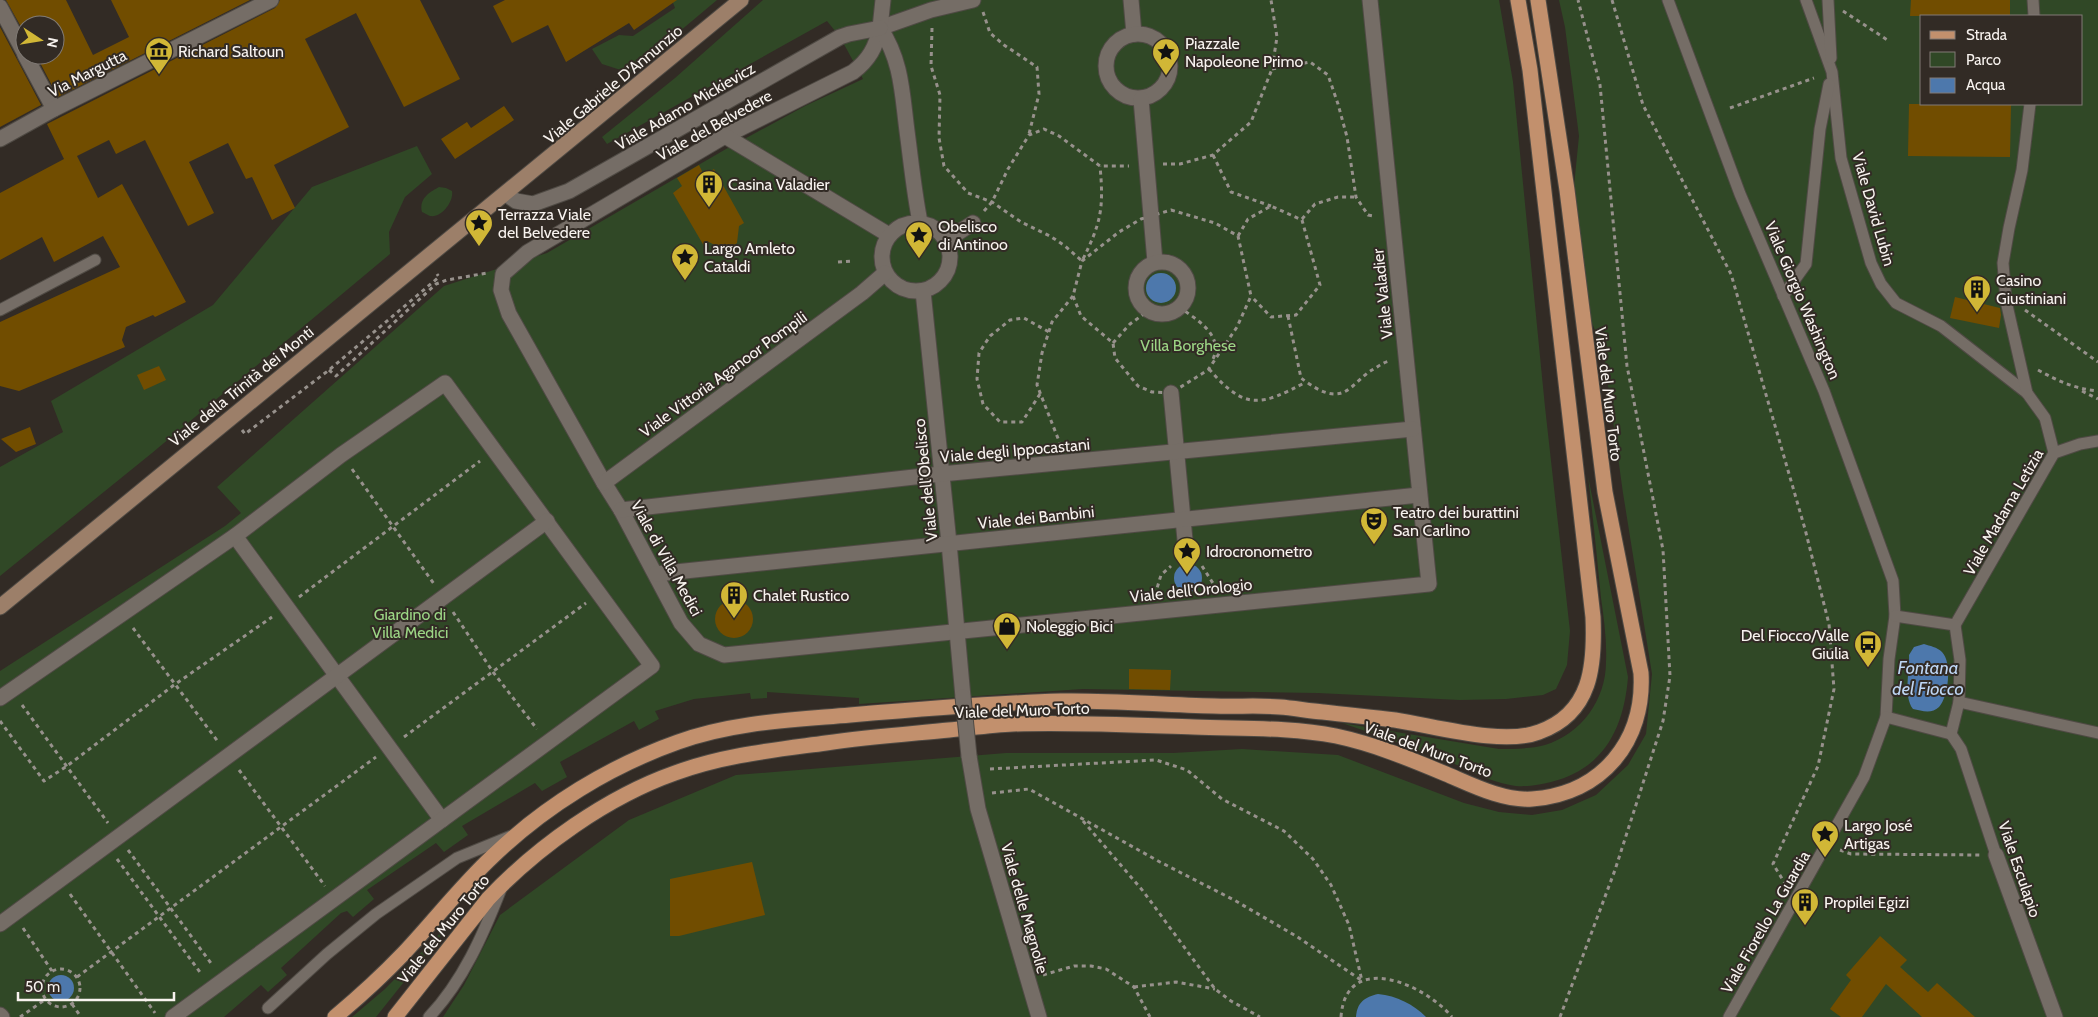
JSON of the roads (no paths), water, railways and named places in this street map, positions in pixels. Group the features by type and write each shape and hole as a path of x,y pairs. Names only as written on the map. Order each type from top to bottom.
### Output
{"main road":[{"name":"Viale del Muro Torto","path":"335,1017 379,979 481,868 517,834 587,785 608,773 652,752 689,738 713,732 768,722 1002,703 1064,701 1278,706 1368,716 1483,735 1509,737 1530,736 1550,728 1565,719 1578,705 1588,684 1593,655 1593,617 1561,354 1530,70 1518,0"},
{"name":"Viale del Muro Torto","path":"395,1017 473,917 504,882 572,828 629,794 663,778 734,756 847,740 1011,724 1124,724 1283,730 1325,734 1369,744 1473,785 1504,795 1525,799 1562,793 1588,782 1604,771 1621,752 1630,737 1641,697 1641,673 1604,492 1567,190 1538,0"}],"street":[{"name":"Via Margutta","path":"0,139 54,109 271,0"},
{"name":"Viale Gabriele D'Annunzio","path":"506,194 741,0"},
{"name":"Viale del Belvedere","path":"508,314 501,290 503,274 528,252 725,136 857,69 872,53 880,28 883,0"},
{"path":"1131,0 1134,34"},
{"name":"Viale Valadier","path":"1370,0 1429,584"},
{"path":"920,222 914,193 900,69 893,49 880,28 931,10 978,4"},
{"path":"0,7 15,36"},
{"name":"Viale Adamo Mickievicz","path":"506,194 516,201 526,204 533,204 552,198 596,177 840,37 880,28"},
{"path":"1134,34 1144,34 1154,38 1168,53 1170,63 1170,73 1160,90 1151,96 1141,98 1131,98 1122,95 1108,80 1106,70 1106,60 1116,42 1134,34"},
{"path":"30,65 54,109"},
{"path":"1141,98 1147,150 1155,262"},
{"path":"725,136 889,234"},
{"name":"Viale della Trinità dei Monti","path":"0,607 231,416 506,194"},
{"path":"920,222 931,225 947,240 951,253 950,265 944,277 935,286 922,291 908,290 895,284 886,273 882,260 883,246 889,234 898,227 920,222"},
{"path":"947,240 973,223"},
{"path":"1155,262 1172,264 1185,275 1188,292 1185,300 1173,312 1164,314 1148,310 1138,299 1136,284 1142,270 1155,262"},
{"name":"Viale Vittoria Aganoor Pompili","path":"604,483 886,273"},
{"name":"Viale dell'Obelisco","path":"922,291 950,543 956,632 963,697"},
{"name":"Viale di Villa Medici","path":"508,314 621,510 681,623 699,644 724,655 956,632"},
{"path":"0,698 235,536 341,455 445,383 652,666 173,1017"},
{"path":"1171,393 1187,561"},
{"name":"Viale degli Ippocastani","path":"621,510 941,474 1413,429"},
{"name":"Viale dei Bambini","path":"656,574 1420,495"},
{"path":"0,924 547,521"},
{"path":"235,536 442,820"},
{"name":"Viale dell'Orologio","path":"956,632 1429,584"},
{"name":"Viale delle Magnolie","path":"963,697 970,763 977,802 1039,1017"},
{"name":"Viale Esculapio","path":"1996,854 2055,1017"}],"lane":[{"name":"Viale Giorgio Washington","path":"1668,0 1740,194 1824,391 1892,581 1895,616"},
{"name":"Viale David Lubin","path":"1783,296 1806,264 1820,129 1832,72 1806,0"},
{"path":"2034,0 2034,15"},
{"name":"Viale David Lubin","path":"1828,1 1832,72 1841,158 1870,262 1881,284 1896,303 1941,326 2028,393 2045,418 2054,453"},
{"path":"2028,393 2006,297 2003,263 2022,170 2030,105"},
{"path":"0,310 95,260"},
{"name":"Viale Madama Letizia","path":"1955,625 2054,453 2080,444 2098,441"},
{"path":"1886,716 1951,734 1960,702 1960,660 1955,625 1895,616"},
{"name":"Viale Fiorello La Guardia","path":"1729,1017 1864,776 1886,716 1889,659 1895,616"},
{"path":"1960,702 2098,733"},
{"name":"Viale Esculapio","path":"1951,734 1961,750 1996,854"},
{"path":"268,1008 327,954 376,914 457,858 517,834"},
{"path":"429,1017 446,997 466,966 487,924 504,882"}],"water":[{"path":"1161,273 1171,278 1176,288 1171,298 1161,303 1151,298 1146,288 1151,278"},
{"path":"1188,564 1198,568 1202,578 1198,588 1188,592 1178,588 1174,578 1178,568"},
{"name":"Fontana del Fiocco","path":"1924,644 1942,652 1948,671 1947,687 1942,702 1939,707 1930,711 1913,709 1908,697 1909,655 1914,647"},
{"path":"61,975 70,979 74,988 70,997 61,1001 52,997 48,988 52,979"},
{"path":"1378,994 1404,1001 1426,1017 1356,1017 1362,1001"}],"place":[{"name":"Richard Saltoun","path":"159,75"},
{"name":"Piazzale Napoleone Primo","path":"1166,76"},
{"name":"Casina Valadier","path":"709,208"},
{"name":"Terrazza Viale del Belvedere","path":"479,247"},
{"name":"Obelisco di Antinoo","path":"919,259"},
{"name":"Largo Amleto Cataldi","path":"685,281"},
{"name":"Casino Giustiniani","path":"1977,313"},
{"name":"Teatro dei burattini San Carlino","path":"1374,545"},
{"name":"Idrocronometro","path":"1187,575"},
{"name":"Chalet Rustico","path":"734,619"},
{"name":"Noleggio Bici","path":"1007,650"},
{"name":"Del Fiocco/Valle Giulia","path":"1868,668"},
{"name":"Largo José Artigas","path":"1825,858"},
{"name":"Propilei Egizi","path":"1805,926"}],"park label":[{"name":"Villa Borghese","path":"1188,345"},
{"name":"Giardino di Villa Medici","path":"410,623"}]}
